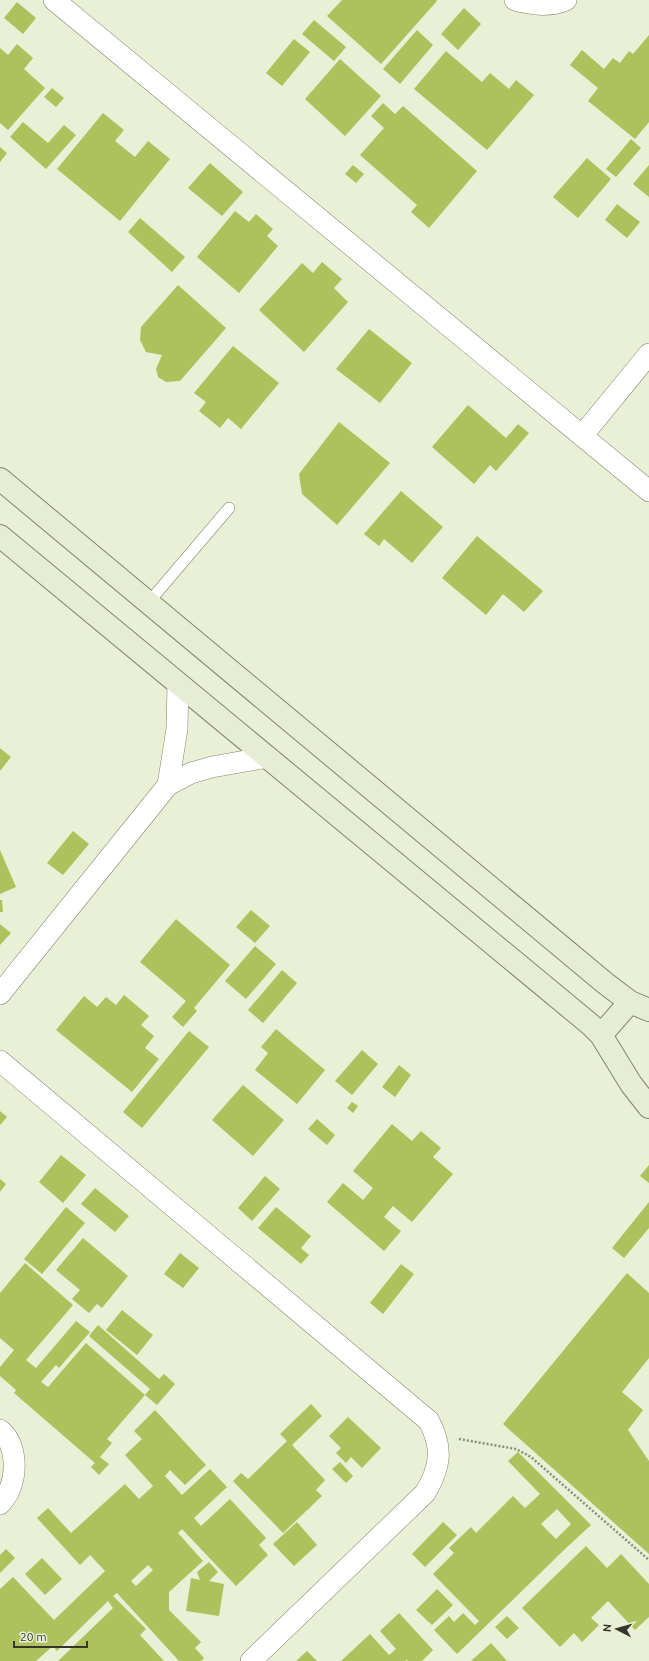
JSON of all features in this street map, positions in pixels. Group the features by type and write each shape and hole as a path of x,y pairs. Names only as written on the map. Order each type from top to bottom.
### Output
{"main road":[{"path":"0,479 593,973 639,1006 601,1035"},
{"path":"0,536 601,1035 631,1084 649,1107"}],"street":[{"path":"54,0 649,492"},
{"path":"515,0 527,4 543,5 566,0"},
{"path":"582,436 649,354"},
{"path":"168,785 177,729 178,684"},
{"path":"0,994 168,785 191,773 212,767 268,757"},
{"path":"0,1061 428,1421 436,1435 438,1465 433,1480 425,1493 251,1661"},
{"path":"0,1430 11,1447 14,1463 14,1478 8,1493 0,1504"}],"lane":[{"path":"149,602 229,508"}],"path":[{"path":"436,1435 508,1448 531,1457 649,1560"}],"building":[{"path":"342,0 437,1 381,64 327,16"},
{"path":"17,2 36,18 23,34 4,18"},
{"path":"464,8 481,24 458,50 441,34"},
{"path":"314,20 346,47 334,61 302,34"},
{"path":"417,30 433,45 400,84 383,69"},
{"path":"649,35 649,122 635,139 588,101 598,88 570,65 582,50 604,69 613,58 620,63 629,51 633,54"},
{"path":"294,39 310,52 282,86 266,73"},
{"path":"17,44 33,58 24,69 45,88 8,130 0,123 0,48 8,55"},
{"path":"446,51 482,82 490,73 509,89 516,80 534,95 487,150 414,89"},
{"path":"340,59 381,96 345,136 305,99"},
{"path":"52,88 64,98 56,107 44,97"},
{"path":"383,103 395,114 403,106 477,171 429,228 411,212 417,205 360,155 384,128 371,116"},
{"path":"103,113 124,130 115,141 135,157 148,141 170,159 120,221 57,169"},
{"path":"23,122 48,143 64,125 76,135 46,169 10,137"},
{"path":"631,139 641,148 616,177 606,169"},
{"path":"0,147 7,153 0,162"},
{"path":"587,158 611,179 578,218 553,197"},
{"path":"210,163 243,192 222,216 188,188"},
{"path":"353,165 364,174 356,183 345,174"},
{"path":"649,165 649,197 633,184"},
{"path":"617,204 640,222 627,238 605,220"},
{"path":"235,211 249,222 256,214 273,229 267,236 278,246 239,293 197,257"},
{"path":"140,218 185,257 172,272 128,232"},
{"path":"322,262 342,279 334,288 348,302 304,352 259,310 302,263 313,273"},
{"path":"178,285 226,328 180,381 166,382 158,377 156,369 162,355 146,352 140,340 141,327"},
{"path":"369,329 412,363 380,403 336,369"},
{"path":"233,346 279,383 241,429 228,418 220,428 199,411 206,402 194,393"},
{"path":"468,405 506,438 518,424 529,433 496,471 490,465 474,484 432,447"},
{"path":"339,422 390,463 337,525 302,494 299,474"},
{"path":"401,491 443,527 412,563 384,539 379,546 364,534"},
{"path":"477,536 543,591 524,612 503,594 486,615 442,578"},
{"path":"0,748 11,757 0,771"},
{"path":"73,831 89,844 63,875 47,863"},
{"path":"0,850 16,887 0,894"},
{"path":"0,900 2,900 3,912 0,912"},
{"path":"251,910 270,926 255,943 236,927"},
{"path":"176,919 230,965 194,1008 197,1011 183,1027 172,1017 186,1001 140,962"},
{"path":"0,924 11,933 0,945"},
{"path":"255,946 276,964 246,999 225,981"},
{"path":"282,970 297,983 263,1023 248,1010"},
{"path":"124,995 149,1016 141,1025 154,1036 145,1048 159,1059 132,1092 56,1030 84,996 97,1007 106,997 116,1005"},
{"path":"276,1029 325,1070 297,1104 255,1070 268,1053 261,1047"},
{"path":"189,1031 209,1047 142,1128 123,1112"},
{"path":"362,1050 378,1064 352,1095 335,1081"},
{"path":"399,1065 411,1075 395,1097 382,1087"},
{"path":"243,1085 284,1120 253,1156 212,1120"},
{"path":"352,1102 358,1106 353,1113 347,1108"},
{"path":"0,1111 7,1117 0,1125"},
{"path":"317,1119 335,1135 327,1145 308,1129"},
{"path":"392,1124 412,1141 421,1131 441,1148 433,1157 453,1174 412,1222 393,1206 384,1217 401,1231 384,1251 327,1202 343,1183 363,1200 373,1188 353,1171"},
{"path":"61,1155 86,1175 63,1203 39,1182"},
{"path":"649,1165 649,1183 640,1176"},
{"path":"265,1176 280,1189 252,1221 238,1208"},
{"path":"0,1179 6,1184 0,1192"},
{"path":"95,1188 129,1216 115,1232 81,1204"},
{"path":"649,1202 649,1228 624,1258 612,1248"},
{"path":"66,1207 85,1223 42,1274 24,1259"},
{"path":"276,1207 311,1236 301,1248 309,1255 301,1264 258,1228"},
{"path":"83,1238 128,1276 102,1308 97,1304 89,1313 72,1299 80,1290 56,1270"},
{"path":"180,1253 199,1268 183,1288 164,1274"},
{"path":"25,1263 73,1305 26,1360 36,1368 76,1321 90,1332 59,1368 56,1365 41,1382 48,1387 86,1343 145,1395 107,1439 112,1443 100,1457 109,1464 99,1475 91,1467 95,1463 14,1393 16,1390 0,1376 0,1367 14,1350 0,1338 0,1293"},
{"path":"401,1264 414,1274 383,1314 370,1303"},
{"path":"627,1273 649,1293 649,1358 622,1392 643,1410 628,1430 649,1461 649,1554 503,1424"},
{"path":"122,1310 153,1335 137,1355 106,1330"},
{"path":"98,1325 159,1379 164,1374 175,1384 157,1405 145,1395 150,1389 89,1336"},
{"path":"311,1404 322,1416 292,1445 325,1480 316,1490 322,1496 283,1533 233,1481 241,1473 248,1479 287,1441 280,1434"},
{"path":"155,1410 206,1465 185,1485 170,1470 165,1476 182,1495 210,1469 227,1487 194,1518 201,1526 230,1499 266,1538 259,1545 268,1555 236,1586 182,1529 178,1533 203,1561 169,1592 169,1610 201,1642 195,1648 204,1658 201,1661 179,1661 117,1593 113,1596 146,1629 140,1635 164,1661 58,1661 113,1608 108,1601 57,1651 53,1646 36,1661 0,1661 0,1589 13,1577 54,1620 105,1571 90,1555 80,1565 37,1518 48,1508 71,1533 125,1484 139,1499 153,1486 125,1455 142,1439 134,1431","holes":["148,1565 153,1570 136,1586 131,1581"]},
{"path":"348,1417 381,1448 362,1468 351,1457 346,1463 336,1453 341,1448 329,1436"},
{"path":"518,1452 591,1525 457,1654 434,1630 449,1616 454,1622 463,1613 475,1625 479,1621 433,1574 454,1553 449,1548 471,1527 476,1533 513,1496 525,1508 540,1494 508,1461","holes":["557,1509 571,1524 556,1539 541,1524"]},
{"path":"340,1462 353,1476 346,1483 332,1469"},
{"path":"297,1522 317,1545 294,1566 273,1544"},
{"path":"443,1522 457,1535 425,1567 412,1554"},
{"path":"586,1546 607,1568 621,1554 649,1584 649,1617 635,1630 608,1601 591,1618 599,1625 582,1642 574,1633 560,1647 522,1608"},
{"path":"6,1549 15,1558 0,1573 0,1555"},
{"path":"42,1558 62,1579 45,1595 25,1574"},
{"path":"209,1562 218,1572 209,1581 224,1584 219,1616 186,1611 191,1578 200,1580 197,1572"},
{"path":"437,1589 453,1605 432,1625 416,1610"},
{"path":"399,1613 433,1650 422,1661 341,1661 370,1634 389,1655 396,1649 380,1631"},
{"path":"507,1616 519,1628 507,1639 495,1627"},
{"path":"491,1643 507,1661 471,1661"},
{"path":"307,1651 317,1661 296,1661"}]}
